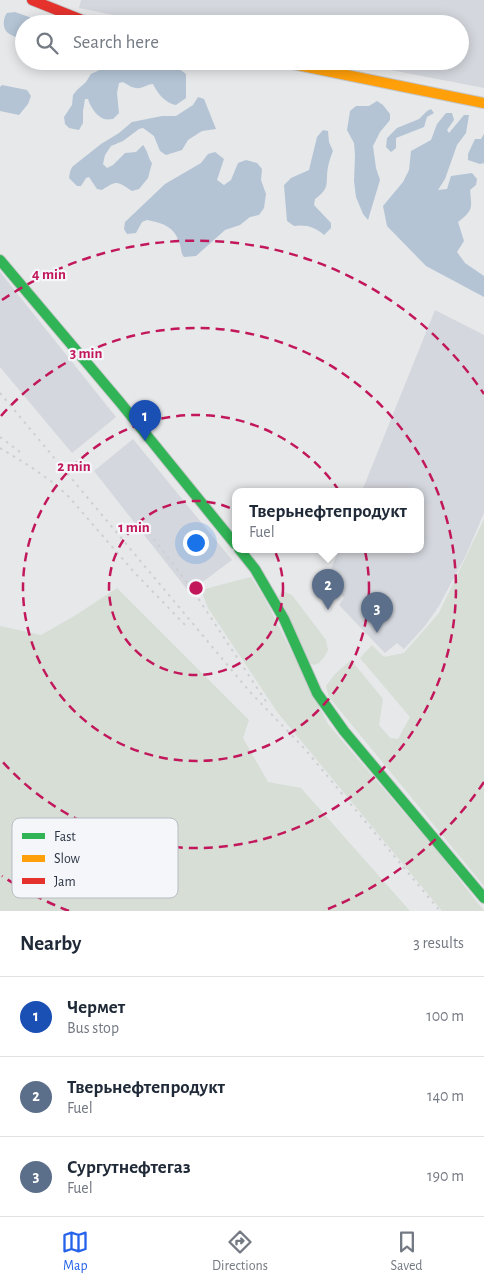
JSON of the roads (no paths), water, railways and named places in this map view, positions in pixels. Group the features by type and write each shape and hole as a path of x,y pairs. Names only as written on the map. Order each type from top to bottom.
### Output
{"street":[{"path":"32,0 70,15"},
{"path":"321,70 484,104"},
{"path":"0,260 69,340 232,539"},
{"path":"242,553 256,569 284,619 317,693 344,731 484,898"}],"water":[{"path":"15,12 23,15 15,15 15,36 6,31 4,23 7,13"},
{"path":"100,70 181,70 186,74 186,98 176,105 162,98 153,84 137,88 123,82 119,83 117,93 119,113 113,119 105,119 98,116 88,99 85,99 83,123 79,130 69,128 65,124 64,117 72,105 73,95 91,74"},
{"path":"2,85 27,90 31,96 28,104 19,115 0,111 0,87"},
{"path":"198,97 204,99 216,129 202,131 188,140 182,150 166,155 160,151 154,136 143,128 123,141 111,146 105,155 103,164 107,168 113,165 125,153 136,152 143,145 152,163 148,178 139,189 132,191 123,185 114,183 102,190 97,189 89,177 86,178 81,186 77,186 69,178 72,167 132,122 162,116 176,116 193,105"},
{"path":"377,101 390,114 390,120 380,132 373,146 380,180 368,220 363,214 356,197 354,143 347,130 350,111 356,106 369,106"},
{"path":"431,109 434,113 427,117 424,127 396,138 396,148 391,152 386,147 387,138 397,128 419,119"},
{"path":"446,113 452,113 454,120 447,130 449,133 464,115 469,115 466,133 457,145 445,179 438,190 447,189 451,176 472,173 477,179 476,185 470,190 469,212 458,222 464,241 457,252 465,263 484,276 484,297 426,266 387,226 383,206 403,182 409,170 411,151 431,140 437,124"},
{"path":"323,130 328,131 329,142 333,151 328,165 325,188 315,199 314,205 331,223 331,228 324,235 314,228 294,226 287,221 284,185 291,178 309,170 317,137"},
{"path":"484,134 484,163 480,164 468,160 468,154 475,139 481,139"},
{"path":"215,152 224,159 217,180 224,185 231,180 238,163 246,160 257,163 262,169 261,180 266,194 264,208 259,215 250,217 240,225 225,230 196,256 184,257 174,232 158,222 147,220 142,222 136,233 127,234 124,229 125,222 165,184 201,163 208,154"}],"railway":[{"path":"0,393 250,692 304,748 440,911"},
{"path":"0,437 24,455"},
{"path":"0,448 55,484 69,497 134,572 186,626"},
{"path":"149,533 192,589 267,703"}],"place":[{"name":"Чермет","path":"145,441"},
{"name":"Тверьнефтепродукт","path":"328,610"},
{"name":"Сургутнефтегаз","path":"377,633"}]}
